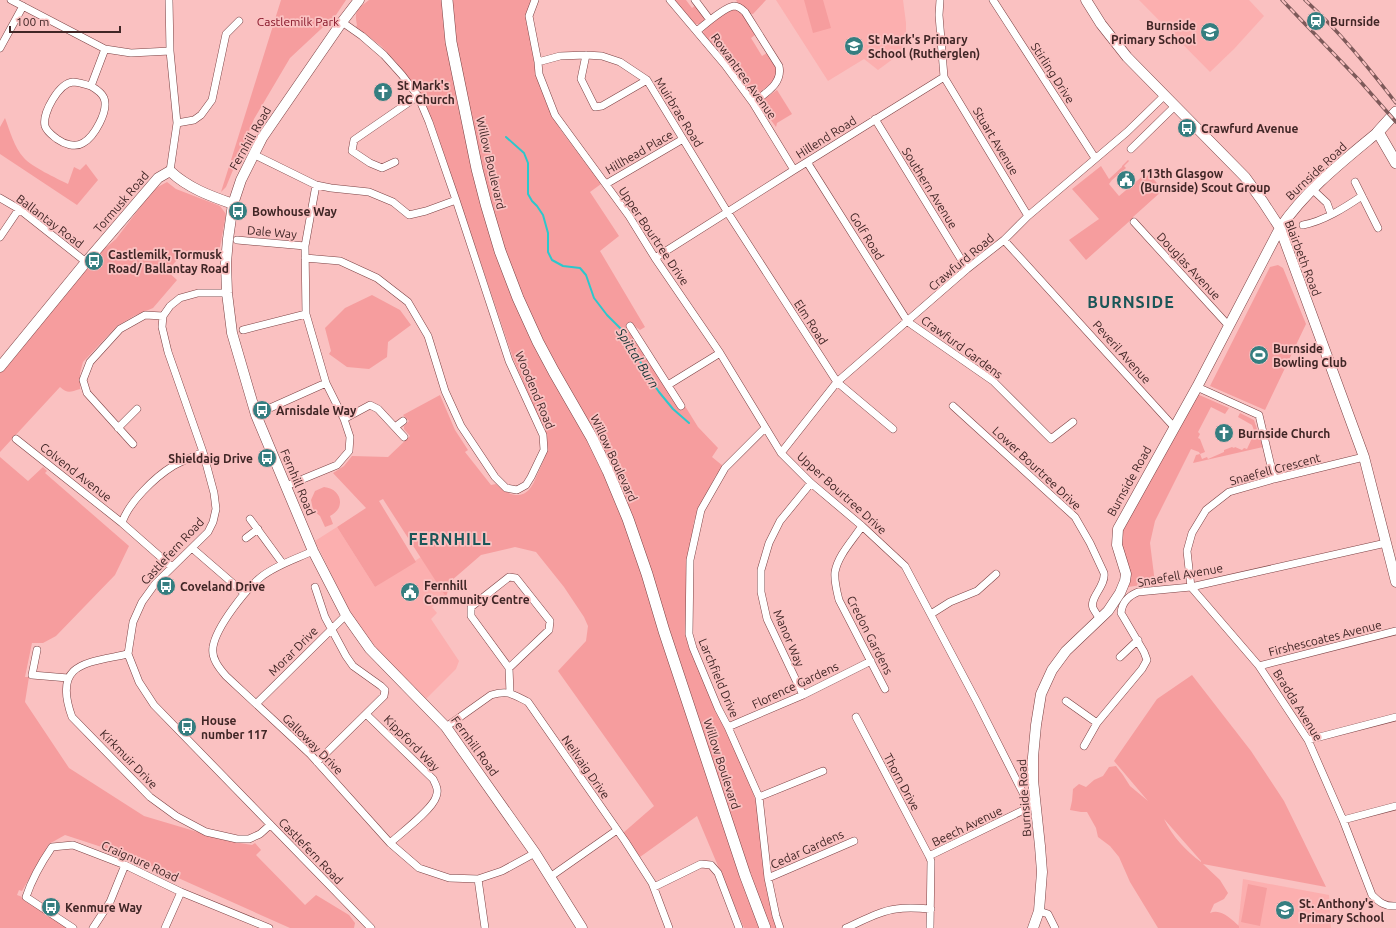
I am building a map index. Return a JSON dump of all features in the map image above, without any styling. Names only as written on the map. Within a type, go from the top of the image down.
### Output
[{"type":"main road","name":"Willow Boulevard","points":[[447,0],[451,42],[486,204],[500,251],[518,298],[538,342],[592,438],[608,471],[628,519],[745,875],[765,928]]},
{"type":"main road","points":[[1395,113],[1378,132],[1396,163]]},
{"type":"street","points":[[11,0],[105,49],[130,53],[170,51]]},
{"type":"street","points":[[169,0],[170,51],[177,123],[170,171],[180,180],[203,193],[233,204]]},
{"type":"street","name":"Fernhill Road","points":[[359,0],[342,22],[267,132],[253,154],[241,180],[233,204],[226,263],[227,293],[232,333],[256,415],[313,551],[346,615],[370,649],[446,727],[535,853],[582,928]]},
{"type":"street","name":"Upper Bourtree Drive","points":[[535,0],[529,16],[539,74],[555,115],[629,216],[655,258],[720,354],[781,453],[811,483],[862,526],[905,566],[977,702],[1026,799],[1036,804]]},
{"type":"street","name":"Rowantree Avenue","points":[[670,0],[725,66],[752,103],[794,170]]},
{"type":"street","points":[[695,0],[710,20]]},
{"type":"street","points":[[940,0],[939,15],[944,77]]},
{"type":"street","name":"Stirling Drive","points":[[993,0],[1095,158]]},
{"type":"street","name":"Blairbeth Road","points":[[1089,1],[1101,24],[1127,57],[1174,107],[1245,177],[1280,228],[1364,457],[1396,582]]},
{"type":"street","points":[[0,48],[23,6]]},
{"type":"street","points":[[697,31],[729,7],[740,7],[745,12],[779,66],[779,76],[776,83],[752,103]]},
{"type":"street","points":[[177,123],[194,120],[201,116],[212,100],[226,34],[240,21]]},
{"type":"street","name":"Woodend Road","points":[[304,258],[340,261],[377,278],[408,302],[428,336],[445,392],[461,426],[495,477],[506,488],[517,490],[526,485],[544,450],[543,435],[509,361],[429,122],[418,96],[402,75],[384,55],[362,36],[342,22]]},
{"type":"street","points":[[91,86],[105,49]]},
{"type":"street","points":[[586,55],[581,79],[596,107],[602,106],[647,80]]},
{"type":"street","name":"Muirbrae Road","points":[[538,62],[560,56],[602,56],[620,62],[647,80],[728,213]]},
{"type":"street","name":"Hillend Road","points":[[655,258],[944,77]]},
{"type":"street","name":"Stuart Avenue","points":[[944,77],[1028,216]]},
{"type":"street","points":[[73,82],[91,86],[100,92],[105,99],[104,110],[96,130],[83,144],[75,146],[62,143],[48,132],[45,124],[48,110],[56,94],[66,85],[73,82]]},
{"type":"street","points":[[395,162],[382,168],[370,163],[352,151],[354,140],[418,96]]},
{"type":"street","name":"Crawfurd Road","points":[[781,453],[837,382],[908,322],[967,269],[1004,240],[1028,216],[1127,132],[1164,96]]},
{"type":"street","points":[[1131,149],[1174,107]]},
{"type":"street","name":"Southern Avenue","points":[[875,119],[967,269]]},
{"type":"street","name":"Burnside Road","points":[[1033,928],[1039,911],[1042,872],[1033,780],[1033,757],[1041,694],[1052,670],[1066,651],[1100,619],[1113,605],[1120,593],[1126,574],[1117,545],[1118,529],[1197,386],[1280,228],[1293,209],[1323,178],[1378,132]]},
{"type":"street","name":"Hillhead Place","points":[[606,184],[683,139]]},
{"type":"street","points":[[253,154],[316,185],[369,192],[393,202],[409,215],[426,211],[456,200]]},
{"type":"street","name":"Golf Road","points":[[807,162],[908,322]]},
{"type":"street","name":"Tormusk Road","points":[[0,367],[86,262],[158,178],[170,171]]},
{"type":"street","points":[[1355,182],[1378,228]]},
{"type":"street","points":[[286,486],[337,465],[349,451],[350,437],[344,419],[326,383],[306,314],[304,258],[316,185]]},
{"type":"street","points":[[1312,189],[1327,203],[1331,214]]},
{"type":"street","points":[[1303,225],[1311,224],[1340,211],[1362,196]]},
{"type":"street","name":"Ballantay Road","points":[[0,198],[19,209],[86,262]]},
{"type":"street","points":[[0,237],[19,209]]},
{"type":"street","name":"Elm Road","points":[[728,213],[837,382],[893,429]]},
{"type":"street","name":"Douglas Avenue","points":[[1134,222],[1228,325]]},
{"type":"street","name":"Dale Way","points":[[237,240],[305,246]]},
{"type":"street","name":"Peveril Avenue","points":[[1004,240],[1174,427]]},
{"type":"street","points":[[133,444],[87,393],[83,380],[90,362],[120,329],[145,315],[163,316],[170,306],[180,298],[198,294],[227,293]]},
{"type":"street","points":[[243,330],[306,314]]},
{"type":"street","name":"Castlefern Road","points":[[163,316],[162,327],[168,352],[203,452],[214,493],[216,509],[214,522],[208,532],[155,584],[142,602],[133,622],[128,654],[139,682],[154,704],[367,927]]},
{"type":"street","name":"Crawfurd Gardens","points":[[908,322],[993,381],[1052,439],[1072,422]]},
{"type":"street","points":[[630,326],[681,406]]},
{"type":"street","points":[[668,385],[720,354]]},
{"type":"street","points":[[270,408],[326,383]]},
{"type":"street","points":[[1197,386],[1259,415],[1274,479]]},
{"type":"street","points":[[344,419],[370,405],[378,409],[404,437]]},
{"type":"street","name":"Lower Bourtree Drive","points":[[953,406],[1075,517],[1090,543],[1104,573],[1103,583],[1093,601],[1093,609],[1100,619]]},
{"type":"street","points":[[118,428],[137,409]]},
{"type":"street","points":[[395,427],[403,421]]},
{"type":"street","name":"Larchfield Drive","points":[[765,428],[725,468],[701,510],[690,560],[689,634],[693,648],[718,708],[759,797],[768,878],[780,928]]},
{"type":"street","name":"Colvend Avenue","points":[[16,439],[122,523],[172,567]]},
{"type":"street","points":[[122,523],[124,516],[153,481],[172,467],[203,452]]},
{"type":"street","name":"Snaefell Crescent","points":[[1191,587],[1187,551],[1192,533],[1206,510],[1229,492],[1274,479],[1364,457]]},
{"type":"street","name":"Manor Way","points":[[803,695],[767,619],[762,592],[761,570],[769,543],[780,521],[811,483]]},
{"type":"street","points":[[250,519],[283,564]]},
{"type":"street","name":"Credon Gardens","points":[[862,526],[841,558],[835,572],[836,584],[839,600],[885,689]]},
{"type":"street","points":[[246,538],[258,530]]},
{"type":"street","name":"Snaefell Avenue","points":[[1084,746],[1097,723],[1142,669],[1147,660],[1138,640],[1121,613],[1122,606],[1128,598],[1138,592],[1191,587],[1386,543]]},
{"type":"street","points":[[192,548],[244,593]]},
{"type":"street","name":"Galloway Drive","points":[[313,551],[283,564],[262,576],[244,593],[220,628],[213,647],[216,664],[226,676],[317,762],[390,843],[420,868],[449,878],[478,879],[502,871],[535,853]]},
{"type":"street","points":[[931,614],[950,602],[977,591],[996,574]]},
{"type":"street","points":[[446,727],[491,695],[510,693],[509,668],[471,616],[471,607],[509,577],[516,578],[550,620],[549,630],[509,668]]},
{"type":"street","points":[[315,587],[325,618],[346,656],[353,666],[382,686],[385,690],[384,696],[317,762]]},
{"type":"street","name":"Bradda Avenue","points":[[1191,587],[1259,666],[1308,740],[1343,820],[1372,895],[1378,902],[1385,906],[1396,906]]},
{"type":"street","name":"Morar Drive","points":[[256,704],[346,615]]},
{"type":"street","name":"Firshescoates Avenue","points":[[1259,666],[1396,631]]},
{"type":"street","points":[[1120,657],[1138,640]]},
{"type":"street","points":[[37,650],[32,675],[68,678],[74,670],[86,663],[128,654]]},
{"type":"street","name":"Florence Gardens","points":[[728,727],[803,695],[871,661]]},
{"type":"street","name":"Kirkmuir Drive","points":[[68,678],[68,700],[72,717],[150,797],[176,816],[206,832],[237,839],[249,839],[260,834],[270,825]]},
{"type":"street","name":"Neilvaig Drive","points":[[510,693],[528,702],[625,841],[654,888],[669,928]]},
{"type":"street","points":[[1066,701],[1097,723]]},
{"type":"street","name":"Kippford Way","points":[[366,714],[433,779],[437,787],[437,796],[432,806],[390,843]]},
{"type":"street","points":[[1308,740],[1396,716]]},
{"type":"street","name":"Thorn Drive","points":[[856,717],[929,856]]},
{"type":"street","points":[[759,797],[823,771]]},
{"type":"street","name":"Beech Avenue","points":[[930,928],[931,861],[929,856],[1036,804]]},
{"type":"street","points":[[1343,820],[1396,806]]},
{"type":"street","points":[[550,877],[617,830]]},
{"type":"street","name":"Cedar Gardens","points":[[768,878],[854,841]]},
{"type":"street","name":"Craignure Road","points":[[73,928],[26,897],[41,863],[52,847],[73,845],[125,865],[181,892],[268,928]]},
{"type":"street","points":[[654,888],[701,864],[711,865],[718,873],[739,928]]},
{"type":"street","points":[[93,928],[110,902],[125,865]]},
{"type":"street","points":[[478,879],[485,928]]},
{"type":"street","points":[[167,927],[181,892]]},
{"type":"street","points":[[846,928],[896,908],[931,909]]},
{"type":"street","points":[[1039,911],[1048,914],[1055,928]]},
{"type":"shaded area","name":"St Mark's Primary School (Rutherglen)","points":[[776,0],[903,0],[906,23],[906,39],[901,53],[878,70],[864,59],[828,81]]},
{"type":"shaded area","name":"Burnside Primary School","points":[[1139,0],[1249,0],[1264,16],[1234,49],[1210,72]]},
{"type":"shaded area","points":[[337,527],[375,587],[421,557],[446,597],[432,607],[437,613],[431,619],[459,661],[456,669],[426,699],[379,652],[351,614],[315,541]]},
{"type":"shaded area","name":"St. Anthony's Primary School","points":[[1243,879],[1329,895],[1331,928],[1238,928]]},
{"type":"green space","name":"Castlemilk Park","points":[[281,0],[346,0],[336,15],[290,58],[254,119],[226,187],[221,192]]},
{"type":"green space","points":[[369,0],[532,0],[530,35],[536,73],[547,105],[560,129],[601,184],[590,192],[619,236],[600,251],[645,327],[640,330],[633,325],[628,327],[679,410],[685,406],[698,427],[718,448],[712,457],[723,466],[715,477],[694,521],[688,563],[686,636],[693,657],[752,789],[760,816],[770,906],[777,928],[744,928],[697,816],[640,857],[623,833],[654,806],[558,671],[586,641],[588,626],[584,617],[564,587],[536,552],[515,547],[481,555],[451,581],[446,597],[383,499],[379,501],[416,562],[375,587],[337,527],[366,508],[333,473],[344,466],[352,456],[388,457],[410,436],[404,429],[404,426],[409,421],[403,415],[440,395],[455,430],[468,450],[465,452],[491,485],[496,484],[508,493],[518,495],[527,492],[533,484],[546,455],[547,446],[547,437],[513,358],[432,119],[410,81],[396,62],[381,46],[356,27],[357,10]]},
{"type":"green space","points":[[674,0],[686,0],[692,8],[696,5],[704,16],[704,22],[701,24],[694,24]]},
{"type":"green space","points":[[736,0],[766,0],[753,14],[745,11]]},
{"type":"green space","points":[[804,0],[823,0],[831,28],[813,33]]},
{"type":"green space","points":[[735,9],[742,12],[755,35],[751,38],[762,56],[767,53],[777,69],[774,81],[755,96],[751,96],[734,72],[737,68],[720,46],[716,49],[703,34],[704,28],[729,10]]},
{"type":"green space","points":[[777,90],[792,114],[777,123],[776,127],[761,107],[760,102]]},
{"type":"green space","points":[[5,118],[13,139],[21,154],[38,169],[68,184],[74,167],[80,170],[86,164],[98,180],[77,205],[0,154],[0,127]]},
{"type":"green space","points":[[1128,160],[1129,161],[1124,166],[1126,168],[1109,184],[1119,196],[1144,175],[1146,177],[1149,174],[1163,190],[1086,260],[1069,240],[1099,219],[1072,189],[1101,166],[1109,179]]},
{"type":"green space","points":[[167,182],[176,189],[220,206],[226,214],[220,247],[213,251],[211,259],[177,260],[167,271],[177,280],[153,308],[134,316],[117,326],[83,362],[80,373],[80,389],[69,392],[60,387],[0,452],[0,373],[6,368],[95,257],[116,239],[154,189]]},
{"type":"green space","name":"Burnside Bowling Club","points":[[1278,265],[1283,268],[1306,324],[1265,410],[1210,386],[1270,267]]},
{"type":"green space","points":[[372,295],[400,310],[411,325],[388,342],[387,357],[369,369],[347,367],[329,354],[331,351],[325,328],[345,308]]},
{"type":"green space","points":[[1197,394],[1229,408],[1225,414],[1211,407],[1198,432],[1200,434],[1198,438],[1200,439],[1205,452],[1200,454],[1199,452],[1191,449],[1155,521],[1150,543],[1155,583],[1128,587],[1128,562],[1122,549],[1124,526]]},
{"type":"green space","points":[[1240,413],[1254,420],[1263,447],[1193,463],[1196,455],[1200,454],[1202,459],[1207,457],[1208,459],[1232,447],[1242,450],[1244,448],[1247,449],[1252,438],[1256,436],[1252,425],[1238,417]]},
{"type":"green space","points":[[0,457],[28,481],[43,467],[47,471],[45,473],[129,546],[115,575],[56,636],[43,643],[32,643],[25,677],[29,677],[25,702],[69,768],[144,816],[228,841],[252,845],[255,843],[261,850],[256,855],[305,905],[316,895],[349,915],[355,923],[354,928],[290,928],[129,856],[65,835],[49,844],[22,891],[19,890],[17,895],[25,898],[69,928],[0,928]]},
{"type":"green space","points":[[324,487],[335,491],[340,499],[338,508],[335,513],[330,516],[333,524],[325,527],[320,516],[313,510],[311,500],[315,491]]},
{"type":"green space","points":[[1192,675],[1251,751],[1284,801],[1326,887],[1203,864],[1220,880],[1228,893],[1224,899],[1214,904],[1210,913],[1218,912],[1226,915],[1239,926],[1239,928],[1158,928],[1130,882],[1119,857],[1110,846],[1098,837],[1096,828],[1087,812],[1070,810],[1073,789],[1079,784],[1086,787],[1094,780],[1103,776],[1109,767],[1116,766],[1130,786],[1148,801],[1114,761],[1157,699]],"holes":[[[1164,819],[1201,861],[1180,843]]]},
{"type":"green space","points":[[1248,884],[1267,888],[1260,926],[1241,922]]},
{"type":"waterway","name":"Spittal Burn","points":[[506,137],[524,153],[528,163],[528,194],[543,215],[548,233],[548,252],[552,260],[563,266],[580,268],[586,275],[594,298],[607,315],[624,332],[648,376],[659,392],[673,409],[689,423]]},
{"type":"railway","points":[[1282,0],[1359,80],[1396,122]]},
{"type":"railway","points":[[1305,0],[1318,12],[1364,63],[1396,103]]},
{"type":"place","name":"Burnside","points":[[1316,21]]},
{"type":"place","name":"Burnside Primary School","points":[[1210,32]]},
{"type":"place","name":"St Mark's Primary School (Rutherglen)","points":[[854,46]]},
{"type":"place","name":"St Mark's RC Church","points":[[383,92]]},
{"type":"place","name":"Crawfurd Avenue","points":[[1187,128]]},
{"type":"place","name":"113th Glasgow (Burnside) Scout Group","points":[[1126,180]]},
{"type":"place","name":"Bowhouse Way","points":[[238,211]]},
{"type":"place","name":"Castlemilk, Tormusk Road/ Ballantay Road","points":[[94,261]]},
{"type":"place","name":"Burnside Bowling Club","points":[[1259,355]]},
{"type":"place","name":"Arnisdale Way","points":[[262,410]]},
{"type":"place","name":"Burnside Church","points":[[1224,433]]},
{"type":"place","name":"Shieldaig Drive","points":[[267,458]]},
{"type":"place","name":"Coveland Drive","points":[[166,586]]},
{"type":"place","name":"Fernhill Community Centre","points":[[410,592]]},
{"type":"place","name":"House number 117","points":[[187,727]]},
{"type":"place","name":"Kenmure Way","points":[[51,907]]},
{"type":"place","name":"St. Anthony's Primary School","points":[[1285,910]]},
{"type":"district","name":"BURNSIDE","points":[[1131,302]]},
{"type":"district","name":"FERNHILL","points":[[450,539]]}]
